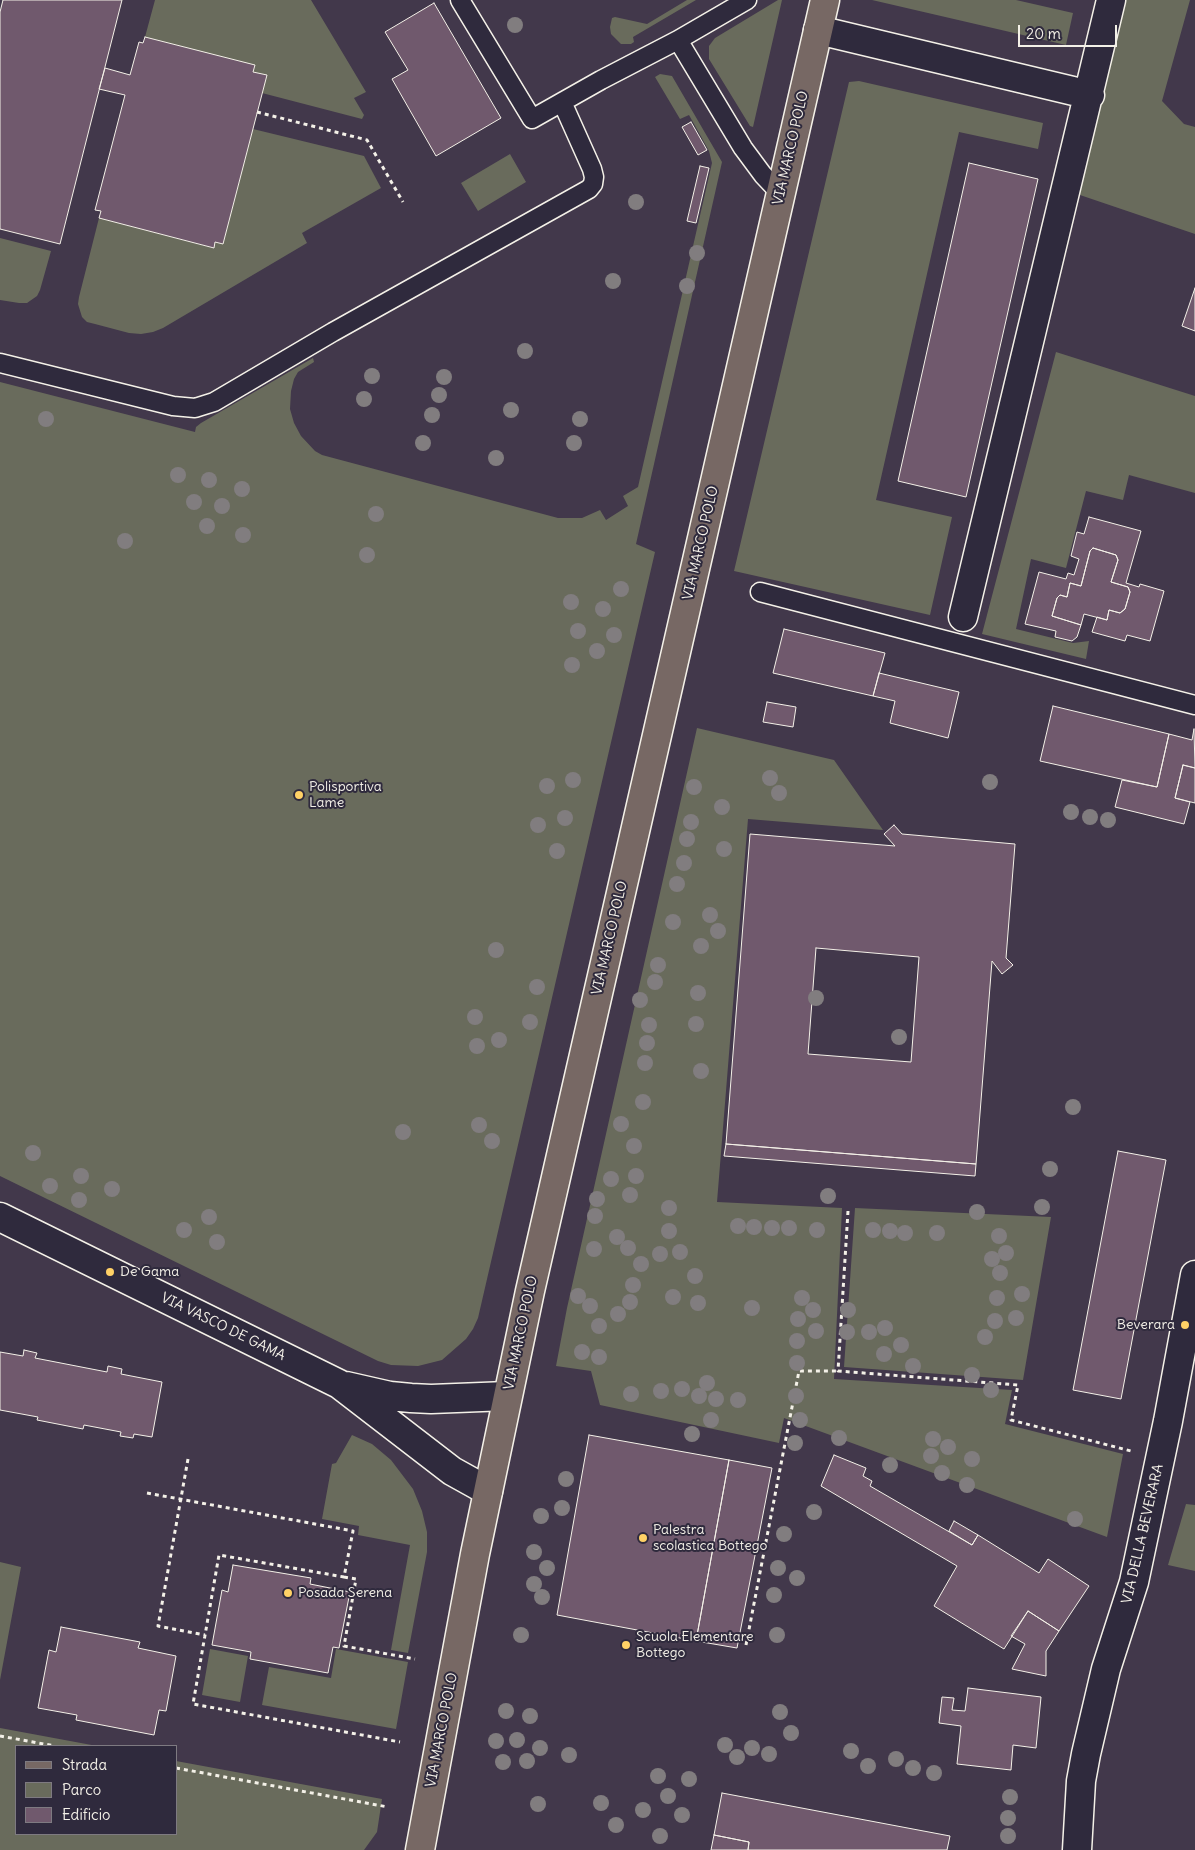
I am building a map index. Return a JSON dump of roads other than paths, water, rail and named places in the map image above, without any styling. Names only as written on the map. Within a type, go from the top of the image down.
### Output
[{"type":"main road","name":"VIA MARCO POLO","points":[[420,1850],[488,1491],[532,1281],[825,0]]},
{"type":"street","points":[[963,617],[1090,95],[1111,0]]},
{"type":"street","points":[[818,30],[1090,95]]},
{"type":"street","name":"VIA VASCO DE GAMA","points":[[0,1217],[340,1384],[452,1471],[488,1491]]},
{"type":"street","name":"VIA DELLA BEVERARA","points":[[1077,1850],[1080,1781],[1106,1669],[1134,1582],[1160,1459],[1195,1275]]},
{"type":"street","name":"VIA VASCO DE GAMA","points":[[340,1384],[390,1396],[411,1398],[508,1396]]},
{"type":"lane","points":[[460,0],[532,119],[613,73],[678,40],[747,0]]},
{"type":"lane","points":[[678,40],[743,148],[763,175],[780,193]]},
{"type":"lane","points":[[0,363],[173,406],[195,408],[214,402],[333,332],[589,189],[593,184],[594,176],[592,169],[562,102]]},
{"type":"lane","points":[[760,592],[1195,705]]},
{"type":"place","name":"Polisportiva Lame","points":[[299,795]]},
{"type":"place","name":"De Gama","points":[[110,1272]]},
{"type":"place","name":"Beverara","points":[[1185,1325]]},
{"type":"place","name":"Palestra scolastica Bottego","points":[[643,1538]]},
{"type":"place","name":"Posada Serena","points":[[288,1593]]},
{"type":"place","name":"Scuola Elementare Bottego","points":[[626,1645]]}]
